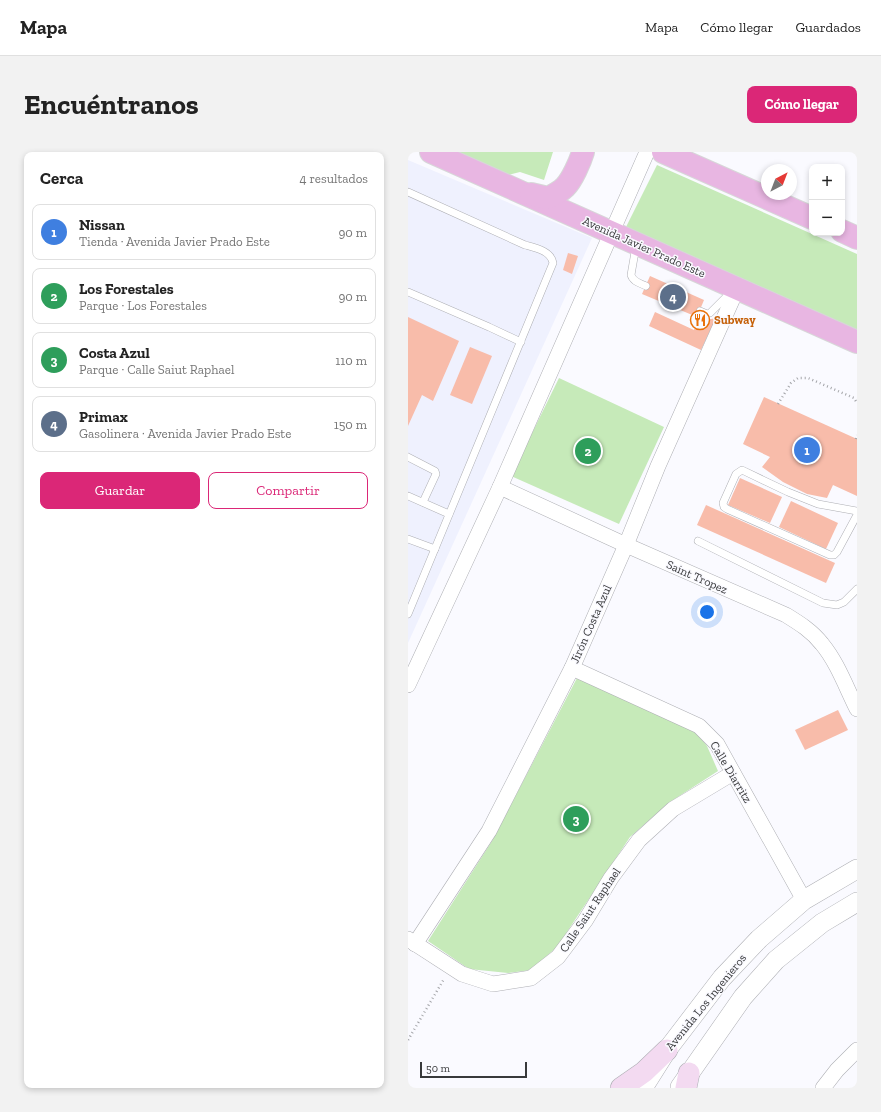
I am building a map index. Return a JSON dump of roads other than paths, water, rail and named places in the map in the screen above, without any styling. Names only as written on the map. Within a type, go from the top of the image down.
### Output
[{"type":"main road","name":"Avenida Javier Prado Este","points":[[431,152],[857,342]]},
{"type":"main road","points":[[518,191],[548,198],[566,186],[580,163],[583,152]]},
{"type":"main road","points":[[663,152],[809,217]]},
{"type":"main road","points":[[845,232],[857,238]]},
{"type":"main road","points":[[621,1088],[644,1072],[667,1050]]},
{"type":"street","points":[[408,685],[500,487],[647,152]]},
{"type":"street","name":"Jirón Costa Azul","points":[[412,942],[489,831],[572,668],[736,288]]},
{"type":"street","name":"Saint Tropez","points":[[500,487],[626,545],[786,615],[805,627],[822,643],[834,661],[857,709]]},
{"type":"street","name":"Calle Diarritz","points":[[572,668],[699,726],[717,744],[804,900]]},
{"type":"street","name":"Calle Saiut Raphael","points":[[412,942],[462,974],[493,984],[531,978],[558,957],[585,921],[611,878],[639,840],[673,809],[733,773]]},
{"type":"street","name":"Avenida Los Ingenieros","points":[[643,1088],[667,1050],[722,978],[759,939],[804,900],[857,869]]},
{"type":"street","name":"Avenida Los Ingenieros","points":[[685,1083],[743,997],[776,960],[822,923],[857,902]]},
{"type":"street","points":[[823,1088],[837,1070],[857,1050]]},
{"type":"lane","points":[[408,192],[525,244],[542,250],[552,258],[553,264],[408,614]]},
{"type":"lane","points":[[636,244],[631,275],[635,281],[646,286]]},
{"type":"lane","points":[[700,311],[707,314],[710,313],[736,288]]},
{"type":"lane","points":[[408,292],[520,342]]},
{"type":"lane","points":[[408,457],[435,471],[436,474],[423,502]]},
{"type":"lane","points":[[857,511],[818,504],[788,492],[742,470],[736,474],[723,503],[727,509],[830,555],[834,555],[837,552],[857,515]]},
{"type":"lane","points":[[408,496],[449,514]]},
{"type":"lane","points":[[408,538],[435,549]]},
{"type":"lane","points":[[698,541],[823,603],[837,605],[844,602],[857,590]]},
{"type":"place","name":"Primax","points":[[673,297]]},
{"type":"place","name":"Subway","points":[[700,320]]},
{"type":"place","name":"Nissan","points":[[807,450]]},
{"type":"place","name":"Los Forestales","points":[[588,451]]},
{"type":"place","name":"Costa Azul","points":[[576,819]]}]
